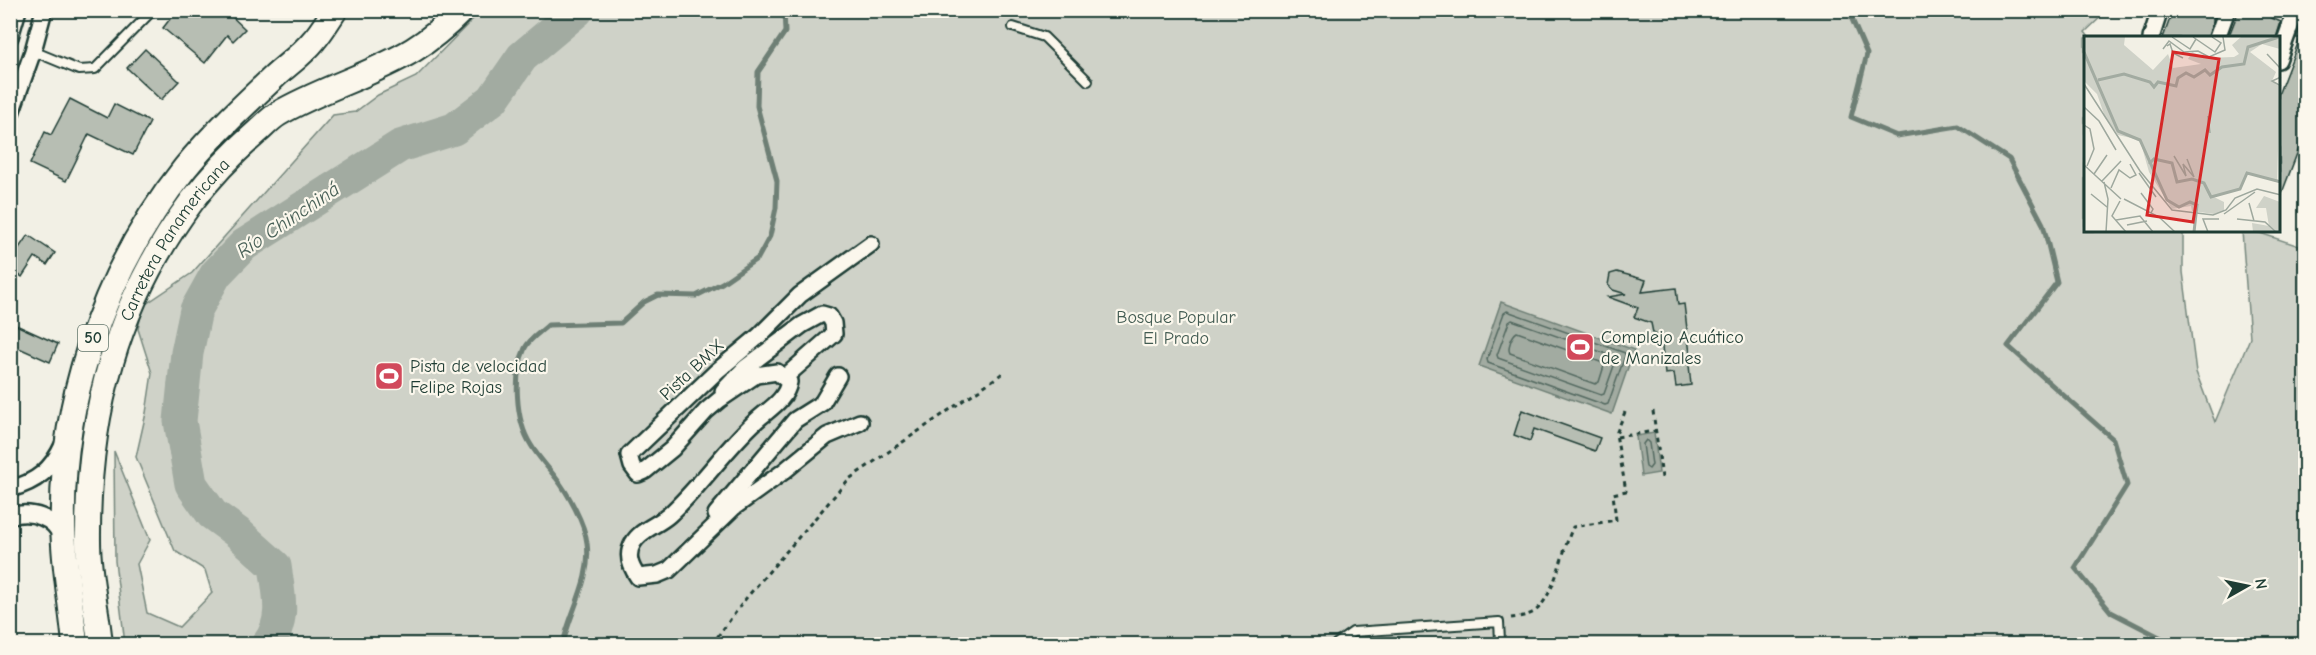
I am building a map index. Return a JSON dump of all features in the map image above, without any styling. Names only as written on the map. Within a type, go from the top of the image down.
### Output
[{"type":"highway","name":"Carretera Panamericana","points":[[75,640],[64,544],[64,488],[70,432],[82,372],[101,314],[126,258],[154,212],[185,168],[220,128],[314,41],[335,10]]},
{"type":"highway","points":[[412,51],[429,35],[436,10]]},
{"type":"highway","name":"Carretera Panamericana","points":[[100,639],[87,543],[98,412],[117,339],[147,270],[173,226],[203,186],[238,148],[276,115],[412,51],[440,31],[462,10]]},
{"type":"street","points":[[10,37],[18,10]]},
{"type":"street","points":[[10,116],[33,51],[44,10]]},
{"type":"street","points":[[2152,36],[2160,10]]},
{"type":"street","points":[[2218,36],[2227,10]]},
{"type":"street","points":[[2280,54],[2296,10]]},
{"type":"street","name":"Pista BMX","points":[[706,411],[756,375],[777,372],[784,377],[834,334],[833,323],[829,316],[822,314],[802,325],[745,368],[706,411],[672,449],[638,474],[632,466],[629,455],[637,445],[683,405],[717,371],[759,336],[800,295],[872,244]]},
{"type":"street","points":[[708,531],[719,508],[795,420],[822,403],[838,376]]},
{"type":"street","points":[[784,377],[789,382],[788,391],[781,399],[743,433],[691,494],[668,516],[637,537],[628,557],[638,577],[647,578],[669,570],[733,508],[783,472],[827,436],[860,423]]},
{"type":"street","points":[[64,544],[58,527],[48,519],[16,515],[15,488],[40,476],[54,463],[70,432]]},
{"type":"lane","points":[[33,51],[79,70],[95,69],[153,10]]},
{"type":"lane","points":[[1013,27],[1044,37],[1088,81]]},
{"type":"lane","points":[[1336,645],[1353,632],[1499,621],[1500,640],[1497,645]]},
{"type":"path","points":[[711,645],[747,597],[849,479],[1003,373]]},
{"type":"path","points":[[1653,411],[1662,478]]},
{"type":"path","points":[[1499,621],[1530,614],[1537,609],[1552,586],[1573,528],[1616,520],[1613,494],[1626,491],[1617,437],[1625,412]]},
{"type":"path","points":[[1617,437],[1655,431]]},
{"type":"green space","name":"Bosque Popular El Prado","points":[[486,11],[2107,11],[2085,32],[2088,36],[2084,36],[2084,232],[2183,232],[2183,272],[2196,372],[2215,422],[2250,338],[2242,232],[2257,232],[2305,248],[2306,442],[2298,466],[2306,501],[2305,644],[125,644],[115,561],[114,451],[150,540],[137,564],[147,613],[179,627],[212,593],[205,570],[175,551],[136,457],[152,373],[138,329],[143,306],[192,273],[333,115],[355,112],[378,95],[416,77],[473,19]]},
{"type":"water","points":[[1501,302],[1634,350],[1612,414],[1479,366]]},
{"type":"water","points":[[1654,433],[1659,473],[1641,476],[1636,436]]},
{"type":"building","points":[[177,10],[225,10],[245,29],[233,41],[227,35],[205,63],[163,28]]},
{"type":"building","points":[[2173,10],[2205,10],[2215,14],[2209,36],[2164,36]]},
{"type":"building","points":[[2239,10],[2253,10],[2281,22],[2277,36],[2229,36]]},
{"type":"building","points":[[2304,26],[2306,130],[2280,198],[2280,90],[2300,38],[2296,38],[2300,29],[2302,30]]},
{"type":"building","points":[[145,49],[179,81],[161,100],[127,68]]},
{"type":"building","points":[[70,99],[107,118],[114,104],[150,122],[133,155],[89,134],[66,181],[30,164],[45,132],[51,135]]},
{"type":"building","points":[[28,235],[55,253],[47,265],[35,257],[22,277],[10,268],[10,241],[19,248]]},
{"type":"building","points":[[1617,272],[1646,280],[1642,292],[1676,288],[1678,305],[1684,304],[1691,385],[1676,387],[1674,373],[1665,374],[1661,338],[1653,333],[1651,323],[1634,317],[1638,308],[1608,297],[1626,294],[1613,290],[1608,285],[1610,274]]},
{"type":"building","points":[[16,325],[58,344],[50,362],[10,344],[10,337]]},
{"type":"building","points":[[1522,410],[1600,438],[1595,451],[1534,429],[1530,441],[1514,435]]},
{"type":"waterway","name":"Río Chinchiná","points":[[268,644],[277,626],[280,607],[275,566],[238,533],[212,514],[191,484],[180,421],[187,353],[196,310],[216,274],[244,245],[400,146],[454,129],[493,99],[522,57],[578,10]]},
{"type":"waterway","points":[[563,644],[586,569],[588,556],[586,535],[571,500],[526,435],[519,410],[517,384],[521,359],[529,342],[548,325],[621,323],[644,302],[658,295],[696,296],[722,283],[758,258],[770,236],[776,208],[777,181],[757,106],[758,72],[785,32],[784,10]]},
{"type":"waterway","points":[[1848,10],[1867,54],[1851,117],[1897,136],[1958,126],[2009,159],[2043,224],[2057,282],[2008,346],[2113,439],[2127,485],[2075,568],[2111,612],[2173,644]]},
{"type":"place","name":"Complejo Acuático de Manizales","points":[[1580,347]]},
{"type":"place","name":"Pista de velocidad Felipe Rojas","points":[[389,376]]}]
